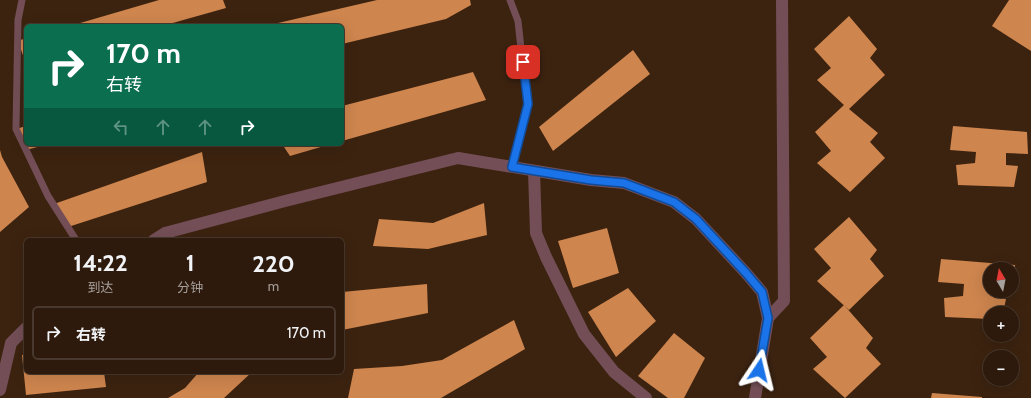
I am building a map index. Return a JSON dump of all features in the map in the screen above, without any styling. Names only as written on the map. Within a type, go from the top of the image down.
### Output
[{"type":"street","points":[[768,318],[784,301],[782,0]]},
{"type":"street","points":[[157,238],[165,233],[285,201],[458,158],[591,180],[624,183],[674,202],[696,219],[762,292],[768,318],[755,398]]},
{"type":"street","points":[[534,171],[536,233],[549,264],[584,334],[614,372],[646,398]]},
{"type":"street","points":[[2,398],[0,390],[4,351],[24,330]]},
{"type":"lane","points":[[22,0],[18,20],[16,129],[24,146]]},
{"type":"lane","points":[[510,0],[518,21],[528,104],[512,167]]},
{"type":"lane","points":[[24,146],[48,196],[75,238]]},
{"type":"building","points":[[159,0],[223,0],[226,8],[169,24],[77,24]]},
{"type":"building","points":[[377,0],[470,0],[471,5],[446,19],[344,44],[344,24],[278,23]]},
{"type":"building","points":[[1009,0],[1031,0],[1031,51],[992,26]]},
{"type":"building","points":[[849,16],[877,49],[870,58],[885,75],[849,109],[878,133],[870,142],[885,158],[850,192],[817,163],[831,151],[815,132],[844,105],[817,80],[831,68],[814,49]]},
{"type":"building","points":[[24,39],[24,58],[18,41]]},
{"type":"building","points":[[633,50],[650,74],[553,151],[539,127]]},
{"type":"building","points":[[473,72],[486,100],[344,140],[344,105]]},
{"type":"building","points":[[953,126],[1027,132],[1028,154],[1006,153],[1006,165],[1018,166],[1014,187],[958,185],[956,165],[975,163],[976,152],[950,150]]},
{"type":"building","points":[[24,127],[24,146],[16,129]]},
{"type":"building","points":[[24,146],[41,146],[26,150]]},
{"type":"building","points":[[283,146],[324,146],[290,156]]},
{"type":"building","points":[[0,150],[2,157],[29,207],[0,232]]},
{"type":"building","points":[[202,152],[207,182],[68,227],[54,204]]},
{"type":"building","points":[[484,203],[487,235],[428,249],[373,246],[379,219],[433,223]]},
{"type":"building","points":[[849,217],[877,250],[870,259],[884,276],[849,310],[817,281],[831,268],[814,249]]},
{"type":"building","points":[[607,228],[619,273],[573,288],[558,241]]},
{"type":"building","points":[[941,259],[983,262],[983,298],[1006,299],[1004,306],[983,306],[983,319],[945,317],[944,298],[963,296],[964,284],[938,282]]},
{"type":"building","points":[[427,284],[428,313],[344,330],[344,292]]},
{"type":"building","points":[[628,288],[656,321],[616,357],[588,312]]},
{"type":"building","points":[[844,305],[873,338],[866,348],[881,364],[845,398],[813,369],[827,357],[810,338]]},
{"type":"building","points":[[514,320],[525,349],[441,398],[348,398],[354,369],[402,366],[442,360]]},
{"type":"building","points":[[674,333],[705,358],[684,398],[668,398],[638,376]]},
{"type":"building","points":[[22,355],[24,355],[24,374],[104,374],[106,387],[26,395]]},
{"type":"building","points":[[197,374],[250,374],[224,398],[168,398],[185,388]]},
{"type":"building","points":[[932,393],[982,397],[982,398],[931,398]]},
{"type":"route","points":[[523,62],[528,104],[512,167],[591,180],[624,183],[674,202],[696,219],[762,292],[768,318],[759,370]]}]
